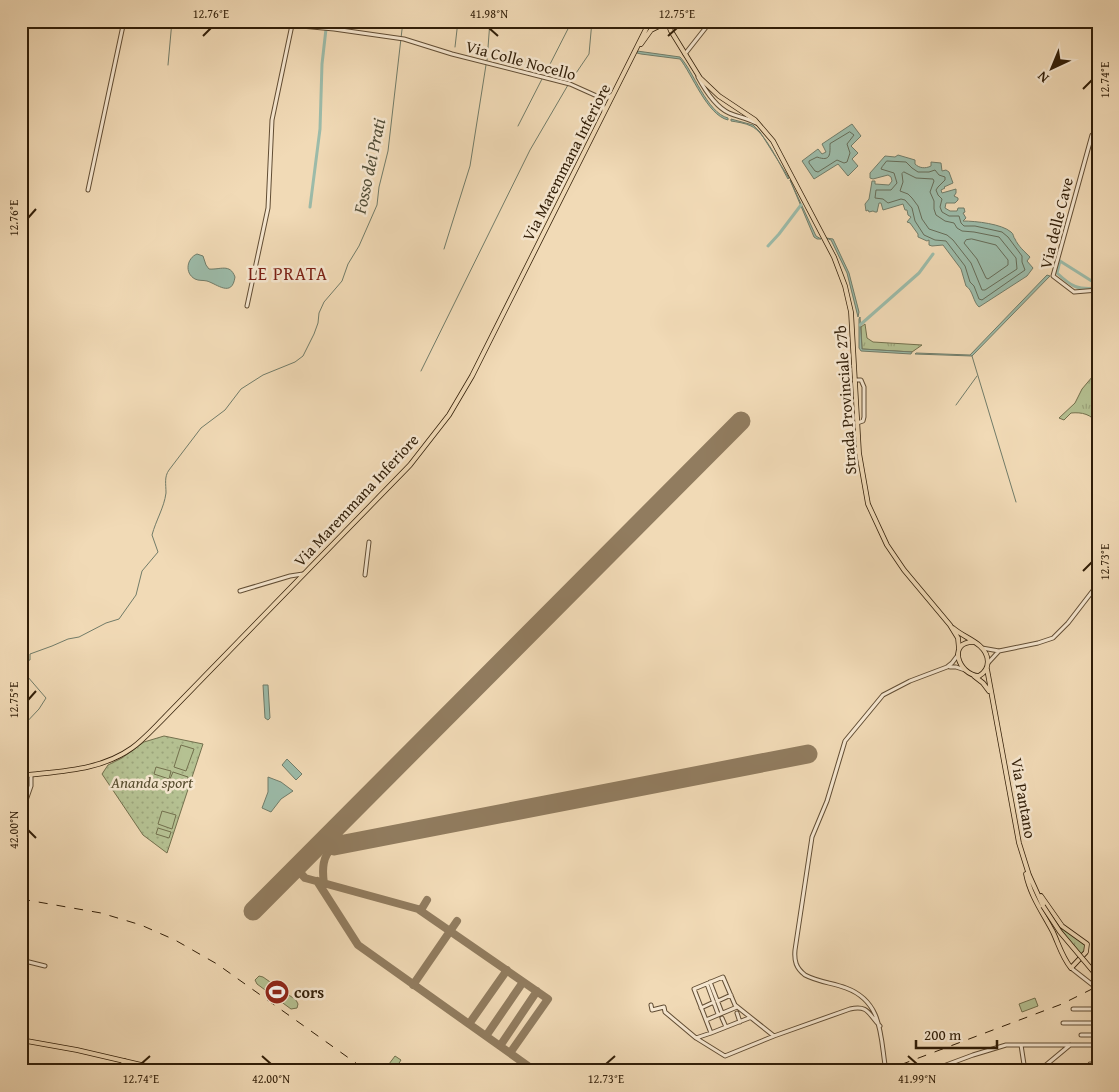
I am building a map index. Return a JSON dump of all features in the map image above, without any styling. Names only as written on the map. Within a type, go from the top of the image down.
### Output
[{"type":"main road","points":[[652,21],[670,32]]},
{"type":"main road","name":"Via Maremmana Inferiore","points":[[21,776],[99,764],[114,758],[134,746],[163,719],[410,465],[449,415],[472,376],[652,21]]},
{"type":"main road","points":[[667,21],[670,32],[694,70],[715,92],[761,125]]},
{"type":"main road","name":"Via Maremmana Inferiore","points":[[638,47],[651,30],[667,21]]},
{"type":"main road","name":"Strada Provinciale 27b","points":[[761,125],[780,150],[840,271],[851,312],[859,453],[865,491],[879,532],[904,570],[950,625]]},
{"type":"main road","points":[[950,625],[961,635],[982,648],[988,663],[987,669],[979,676],[972,675]]},
{"type":"main road","points":[[950,625],[957,636],[960,662],[965,670],[983,683],[990,692]]},
{"type":"main road","points":[[959,649],[965,643],[974,642]]},
{"type":"main road","name":"Via Pantano","points":[[987,669],[1017,834],[1025,864],[1043,906],[1060,932],[1098,977]]},
{"type":"main road","points":[[1025,864],[1033,896],[1062,956],[1071,968],[1086,952],[1087,944],[1061,924],[1033,885]]},
{"type":"main road","points":[[21,1040],[164,1070]]},
{"type":"street","points":[[88,190],[124,21]]},
{"type":"street","name":"Via Colle Nocello","points":[[263,21],[292,26],[326,28],[396,37],[458,56],[568,83],[609,103]]},
{"type":"street","points":[[684,55],[711,21]]},
{"type":"street","points":[[247,306],[268,208],[272,120],[292,26]]},
{"type":"street","points":[[694,70],[701,82],[723,109],[761,125]]},
{"type":"street","points":[[604,114],[604,107],[599,98],[608,97],[614,93]]},
{"type":"street","points":[[732,114],[736,107]]},
{"type":"street","name":"Via delle Cave","points":[[1098,132],[1092,134],[1054,276],[1074,292],[1098,290]]},
{"type":"street","points":[[855,380],[861,380],[864,386],[864,417],[863,420],[857,423]]},
{"type":"street","points":[[365,575],[369,542]]},
{"type":"street","points":[[240,591],[303,574]]},
{"type":"street","points":[[982,648],[998,651],[1038,644],[1053,638],[1072,618],[1098,584]]},
{"type":"street","points":[[988,663],[998,651]]},
{"type":"street","points":[[886,1070],[880,1026],[872,1008],[860,996],[846,988],[808,977],[800,971],[796,964],[795,950],[810,844],[814,829],[827,801],[843,746],[853,730],[885,693],[946,667],[954,662],[958,654]]},
{"type":"street","points":[[946,667],[956,667],[965,670]]},
{"type":"street","points":[[24,806],[31,786],[31,775]]},
{"type":"street","points":[[21,960],[46,966]]},
{"type":"street","points":[[1071,968],[1097,988]]},
{"type":"street","points":[[711,1033],[694,989],[723,977],[737,1007],[750,1018],[777,1035]]},
{"type":"street","points":[[708,983],[720,1014]]},
{"type":"street","points":[[701,1008],[731,995]]},
{"type":"street","points":[[651,1005],[652,1010],[664,1007],[666,1012],[696,1038],[724,1056],[777,1035],[858,1007],[867,1010],[880,1026]]},
{"type":"street","points":[[706,1020],[737,1007]]},
{"type":"street","points":[[1073,1009],[1098,1009]]},
{"type":"street","points":[[737,1013],[740,1022]]},
{"type":"street","points":[[722,1018],[726,1027]]},
{"type":"street","points":[[696,1038],[750,1018]]},
{"type":"street","points":[[1063,1023],[1098,1023]]},
{"type":"street","points":[[1081,1035],[1098,1035]]},
{"type":"street","points":[[1021,1045],[1025,1071]]},
{"type":"street","points":[[1045,1071],[1046,1065],[1070,1045]]},
{"type":"street","points":[[930,1071],[1000,1046],[1098,1045]]},
{"type":"street","points":[[115,1071],[125,1061]]},
{"type":"street","points":[[1088,1071],[1090,1064]]},
{"type":"street","points":[[942,1066],[944,1071]]},
{"type":"green space","points":[[865,324],[867,338],[873,342],[922,345],[912,352],[862,349],[861,327]]},
{"type":"green space","points":[[1098,370],[1098,424],[1083,413],[1071,413],[1064,420],[1059,418],[1075,403],[1082,389]]},
{"type":"green space","name":"Ananda sport","points":[[164,736],[203,744],[167,853],[143,835],[102,774],[108,765],[122,758],[144,742]]},
{"type":"green space","points":[[181,745],[194,749],[186,771],[174,767]]},
{"type":"green space","points":[[156,767],[171,771],[169,779],[154,774]]},
{"type":"green space","points":[[173,772],[188,777],[186,784],[170,779]]},
{"type":"green space","points":[[162,811],[176,815],[172,829],[158,824]]},
{"type":"green space","points":[[158,828],[171,832],[169,838],[156,834]]},
{"type":"green space","points":[[1057,924],[1087,947],[1081,956]]},
{"type":"green space","name":"cors","points":[[259,976],[296,1000],[297,1008],[291,1009],[257,984],[255,980]]},
{"type":"green space","points":[[1035,998],[1038,1006],[1022,1012],[1019,1004]]},
{"type":"green space","points":[[395,1056],[401,1060],[394,1071],[386,1068]]},
{"type":"water","points":[[637,51],[680,57],[713,108],[728,118],[728,120],[720,117],[713,110],[680,59],[641,54],[637,53]]},
{"type":"water","points":[[731,119],[753,125],[763,137],[751,126],[731,121]]},
{"type":"water","points":[[852,124],[861,136],[851,146],[858,153],[852,159],[858,166],[848,176],[838,164],[814,179],[802,161],[818,149],[822,154],[826,152],[822,144]]},
{"type":"water","points":[[898,155],[915,160],[915,164],[922,168],[931,166],[931,162],[941,163],[942,171],[946,170],[949,172],[953,183],[944,187],[941,190],[942,193],[956,189],[954,196],[958,198],[955,203],[946,203],[945,208],[950,211],[957,211],[958,208],[964,208],[965,212],[963,213],[966,218],[963,221],[982,222],[1007,229],[1011,232],[1018,244],[1030,257],[1027,261],[1033,268],[1027,276],[979,307],[966,286],[961,269],[943,245],[932,246],[929,245],[929,240],[918,237],[910,223],[907,222],[911,217],[908,215],[903,204],[883,210],[881,203],[879,203],[877,212],[866,211],[865,204],[869,199],[872,181],[875,181],[875,184],[889,185],[892,181],[888,175],[870,178],[870,173],[885,156],[895,157]]},
{"type":"water","points":[[790,180],[816,236],[821,239],[814,237]]},
{"type":"water","points":[[826,238],[833,239],[849,273],[859,312],[858,317],[847,273],[831,240]]},
{"type":"water","points":[[197,254],[203,256],[209,269],[224,268],[230,270],[235,277],[231,287],[224,288],[207,281],[196,280],[189,273],[188,266],[191,259]]},
{"type":"water","points":[[1047,275],[1050,276],[972,356],[915,354],[970,355]]},
{"type":"water","points":[[860,317],[862,349],[912,352],[911,354],[861,351],[859,348]]},
{"type":"water","points":[[263,685],[268,685],[270,718],[268,720],[265,718]]},
{"type":"water","points":[[287,759],[302,774],[296,780],[282,765]]},
{"type":"water","points":[[268,777],[281,782],[293,791],[281,799],[271,812],[262,808],[268,792]]},
{"type":"waterway","points":[[168,65],[172,21]]},
{"type":"waterway","points":[[339,21],[358,24]]},
{"type":"waterway","name":"Fosso dei Prati","points":[[21,662],[30,660],[30,654],[68,639],[79,637],[106,623],[119,619],[136,595],[142,571],[158,552],[152,535],[165,498],[166,478],[169,470],[201,428],[225,410],[241,389],[263,375],[295,362],[303,356],[314,334],[324,302],[342,281],[348,264],[359,246],[377,205],[379,187],[388,151],[403,21]]},
{"type":"waterway","points":[[455,47],[458,21]]},
{"type":"waterway","points":[[487,61],[490,21]]},
{"type":"waterway","points":[[544,76],[572,21]]},
{"type":"waterway","points":[[570,82],[589,54],[592,21]]},
{"type":"waterway","points":[[310,23],[326,26]]},
{"type":"waterway","points":[[310,207],[320,129],[322,64],[326,29]]},
{"type":"waterway","points":[[444,249],[470,166],[486,65]]},
{"type":"waterway","points":[[518,126],[542,79]]},
{"type":"waterway","points":[[421,371],[530,150],[568,85]]},
{"type":"waterway","points":[[768,246],[801,205]]},
{"type":"waterway","points":[[860,325],[919,273],[933,254]]},
{"type":"waterway","points":[[1057,260],[1060,261],[1057,273],[1067,282],[1080,288],[1098,288]]},
{"type":"waterway","points":[[1060,261],[1098,285]]},
{"type":"waterway","points":[[972,356],[1016,502]]},
{"type":"waterway","points":[[956,405],[977,376]]},
{"type":"waterway","points":[[21,669],[46,698],[39,709],[22,727]]},
{"type":"taxiway","points":[[324,884],[325,858],[334,846]]},
{"type":"taxiway","points":[[296,868],[305,878],[418,909],[548,999],[510,1053]]},
{"type":"taxiway","points":[[317,881],[358,945],[535,1071]]},
{"type":"taxiway","points":[[421,910],[427,900]]},
{"type":"taxiway","points":[[413,985],[457,921]]},
{"type":"taxiway","points":[[469,1024],[507,970]]},
{"type":"taxiway","points":[[486,1036],[523,982]]},
{"type":"taxiway","points":[[500,1046],[537,991]]},
{"type":"runway","points":[[253,911],[741,421]]},
{"type":"runway","points":[[334,846],[808,754]]},
{"type":"railway","points":[[21,899],[101,913],[141,925],[175,940],[217,964],[367,1071]]},
{"type":"railway","points":[[884,1071],[1062,1004],[1098,986]]},
{"type":"place","name":"cors","points":[[277,992]]},
{"type":"district","name":"LE PRATA","points":[[288,273]]}]
